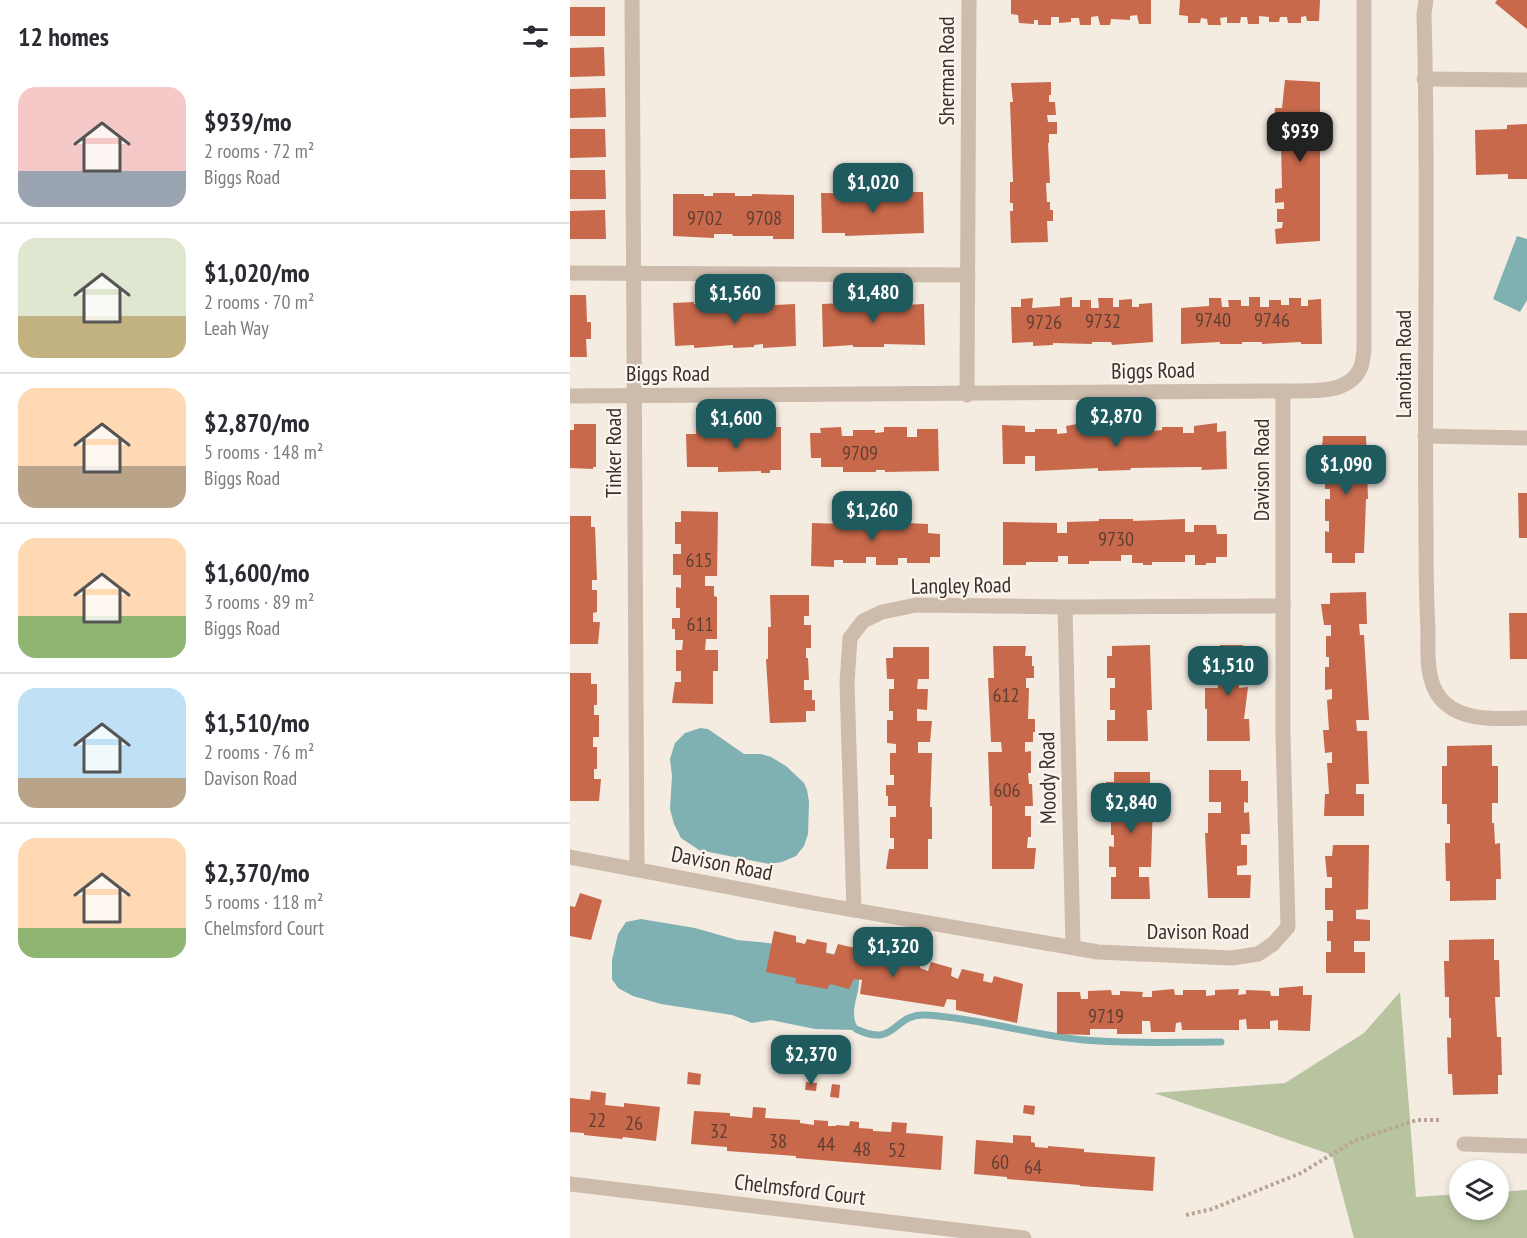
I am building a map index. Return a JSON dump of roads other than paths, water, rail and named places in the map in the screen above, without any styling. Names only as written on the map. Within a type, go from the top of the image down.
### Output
[{"type":"street","name":"Tinker Road","points":[[632,0],[637,869]]},
{"type":"street","name":"Sherman Road","points":[[967,395],[969,0]]},
{"type":"street","name":"Biggs Road","points":[[570,396],[967,395],[1333,390],[1350,381],[1360,368],[1364,350],[1364,0]]},
{"type":"street","name":"Lanoitan Road","points":[[1426,0],[1424,79],[1425,436],[1429,673],[1436,692],[1446,704],[1459,712],[1474,717],[1495,719],[1527,718]]},
{"type":"street","points":[[1424,79],[1527,80]]},
{"type":"street","points":[[570,273],[968,276]]},
{"type":"street","name":"Davison Road","points":[[570,857],[854,910],[1098,952],[1232,958],[1258,954],[1273,944],[1288,927],[1283,735],[1283,391]]},
{"type":"street","points":[[1425,436],[1527,438]]},
{"type":"street","name":"Langley Road","points":[[854,910],[847,683],[850,638],[863,621],[882,612],[916,605],[1284,606]]},
{"type":"street","name":"Moody Road","points":[[1065,607],[1073,948]]},
{"type":"street","points":[[1464,1144],[1527,1146]]},
{"type":"street","name":"Chelmsford Court","points":[[570,1184],[1024,1238]]},
{"type":"water","points":[[1517,236],[1527,239],[1527,300],[1520,312],[1493,299]]},
{"type":"water","points":[[700,728],[708,729],[744,754],[761,754],[771,757],[786,766],[804,783],[809,802],[808,834],[804,846],[796,856],[769,864],[699,850],[681,838],[670,809],[672,776],[670,759],[675,743],[685,733]]},
{"type":"water","points":[[641,919],[695,928],[737,940],[789,945],[848,957],[859,979],[854,1008],[857,1026],[855,1030],[815,1029],[771,1020],[752,1023],[732,1015],[661,1004],[633,996],[618,988],[612,979],[612,960],[618,934],[626,922]]},
{"type":"waterway","points":[[856,1029],[879,1035],[887,1033],[906,1019],[926,1015],[966,1019],[1084,1040],[1221,1042]]}]
